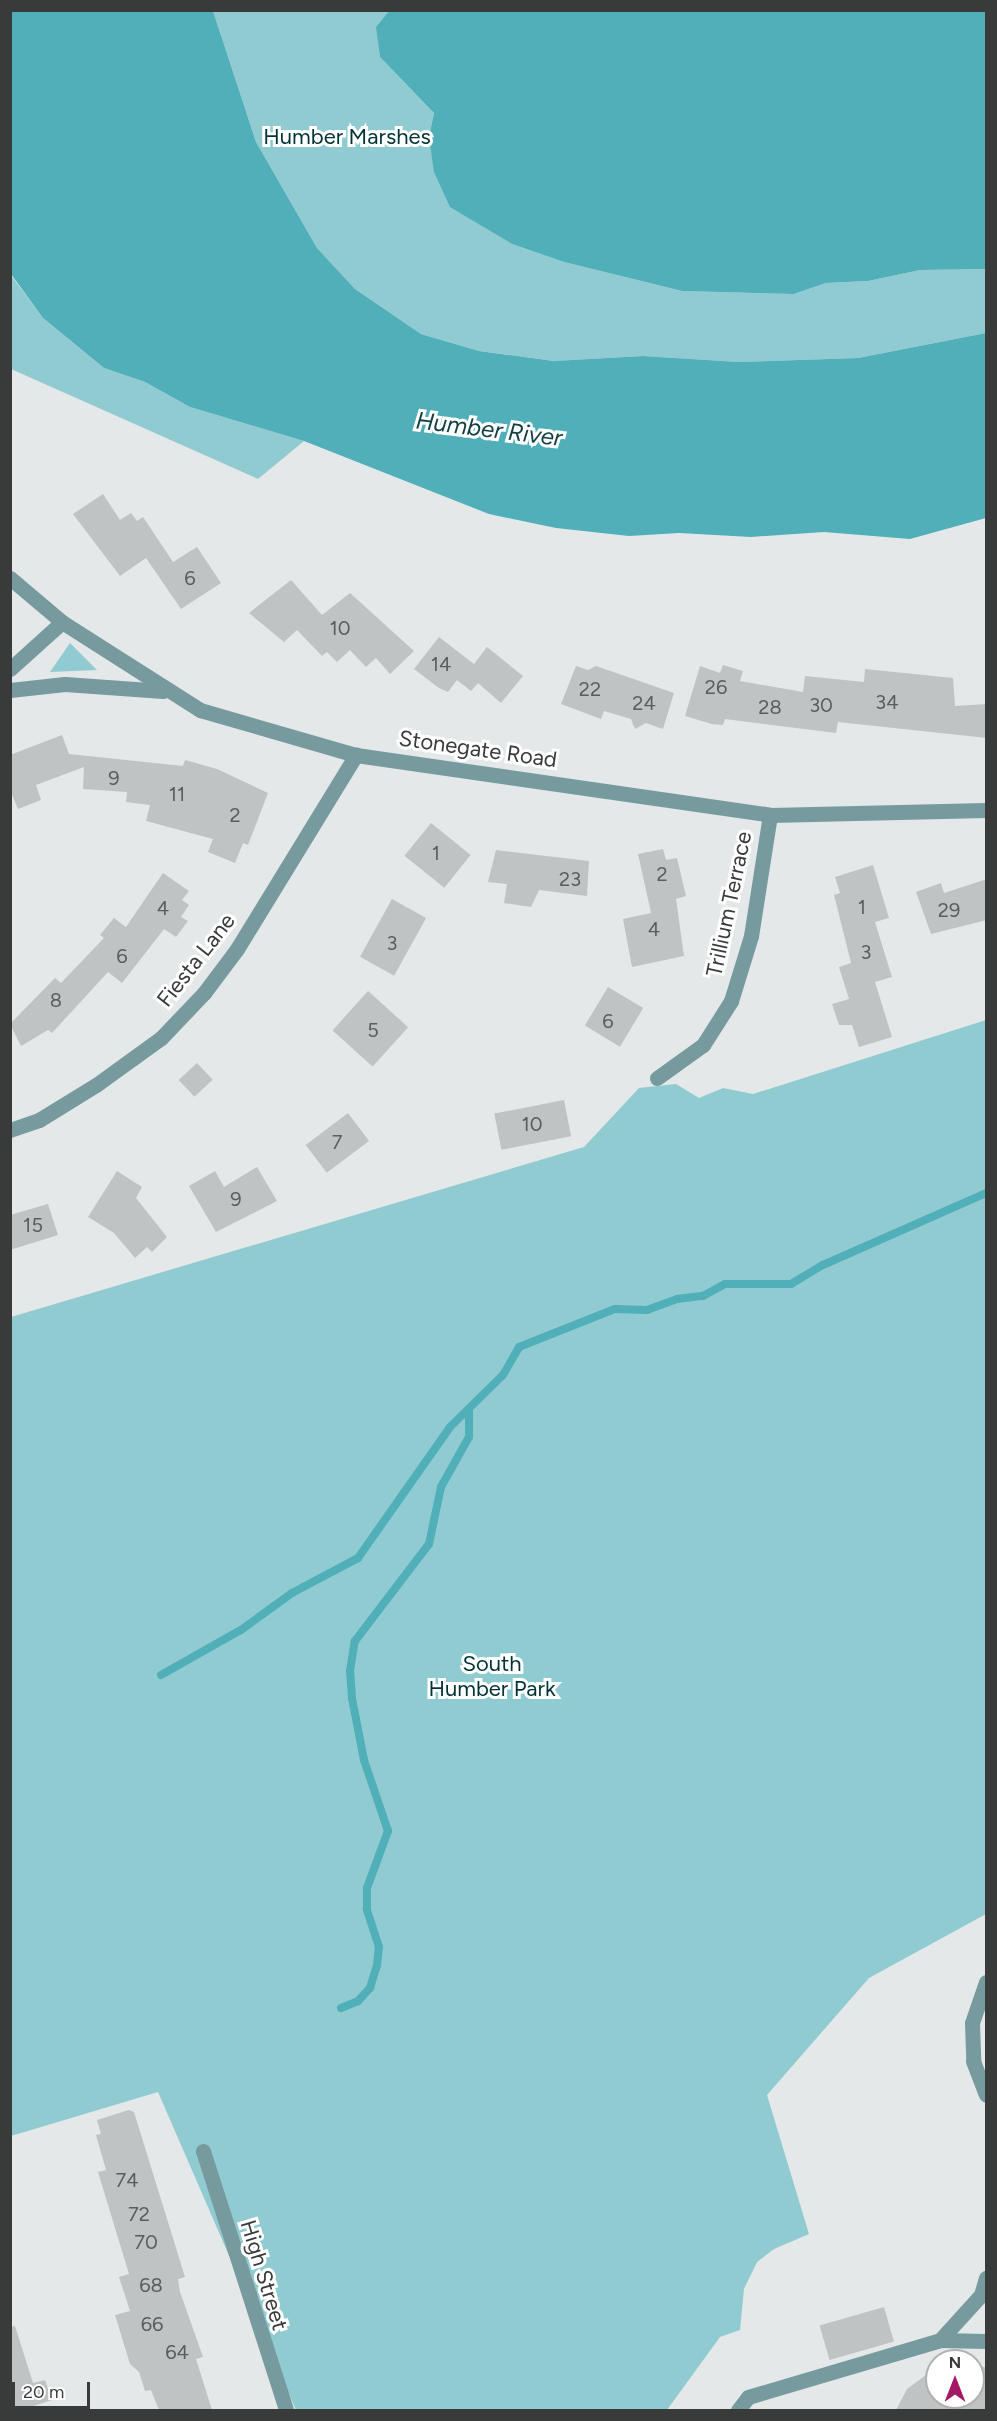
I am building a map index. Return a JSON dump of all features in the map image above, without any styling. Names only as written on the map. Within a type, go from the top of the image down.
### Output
[{"type":"street","name":"Stonegate Road","points":[[10,578],[62,622],[166,691],[200,710],[356,755],[770,815],[987,810]]},
{"type":"street","points":[[10,669],[62,622]]},
{"type":"street","points":[[10,690],[65,684],[166,691]]},
{"type":"street","name":"Fiesta Lane","points":[[10,1130],[39,1120],[115,1072],[162,1038],[204,993],[356,755]]},
{"type":"street","name":"Trillium Terrace","points":[[657,1078],[703,1045],[731,1001],[751,936],[770,815]]},
{"type":"street","points":[[987,1982],[972,2023],[973,2061],[987,2095]]},
{"type":"street","name":"High Street","points":[[204,2151],[286,2410]]},
{"type":"street","points":[[940,2340],[981,2295],[987,2278]]},
{"type":"street","points":[[738,2410],[748,2397],[940,2340],[987,2342]]},
{"type":"green space","name":"Humber Marshes","points":[[213,11],[390,11],[377,27],[380,57],[434,113],[429,137],[484,227],[512,244],[564,262],[682,291],[794,294],[826,283],[868,281],[920,270],[986,269],[986,333],[858,358],[739,362],[643,356],[555,361],[479,351],[421,334],[355,289],[317,248],[256,142]]},
{"type":"green space","points":[[10,274],[43,318],[104,368],[145,382],[190,407],[304,441],[258,479],[11,369]]},
{"type":"green space","points":[[70,643],[97,670],[50,672]]},
{"type":"green space","name":"South Humber Park","points":[[986,1020],[986,1914],[869,1978],[767,2095],[809,2234],[774,2249],[757,2262],[744,2289],[740,2330],[720,2337],[667,2410],[296,2410],[158,2092],[11,2136],[11,1317],[584,1147],[639,1088],[676,1084],[699,1098],[723,1088],[753,1094]]},
{"type":"water","points":[[390,10],[986,11],[986,269],[920,270],[868,281],[826,283],[794,294],[682,291],[564,262],[512,244],[450,207],[434,172],[429,137],[434,113],[380,57],[376,27]]},
{"type":"water","name":"Humber River","points":[[10,11],[213,11],[256,142],[317,248],[355,289],[421,334],[479,351],[554,361],[643,356],[739,362],[858,358],[986,333],[986,518],[910,539],[824,532],[751,537],[679,533],[629,536],[556,528],[489,514],[304,441],[190,407],[145,382],[104,368],[43,318],[11,274]]},
{"type":"building","points":[[103,494],[120,520],[131,513],[137,521],[143,517],[173,562],[197,547],[221,583],[181,609],[146,558],[120,576],[73,514]]},
{"type":"building","points":[[291,580],[322,615],[350,593],[414,651],[390,674],[376,658],[366,667],[350,650],[337,662],[327,652],[322,656],[297,630],[284,642],[249,613]]},
{"type":"building","points":[[439,637],[474,664],[487,647],[523,676],[501,703],[478,683],[471,691],[457,680],[448,692],[439,688],[414,669]]},
{"type":"building","points":[[723,665],[743,671],[740,681],[803,692],[805,676],[864,682],[865,669],[953,678],[955,706],[987,704],[987,738],[838,722],[836,733],[725,719],[723,725],[685,716],[700,666],[720,673]]},
{"type":"building","points":[[576,666],[588,670],[596,666],[674,693],[663,729],[646,723],[635,729],[631,719],[604,711],[601,719],[561,704]]},
{"type":"building","points":[[62,735],[69,754],[183,766],[185,760],[217,769],[268,793],[248,845],[243,843],[235,863],[208,852],[213,839],[146,821],[150,805],[126,802],[127,792],[83,789],[84,767],[36,785],[41,800],[18,809],[10,790],[10,755]]},
{"type":"building","points":[[431,823],[471,855],[444,888],[405,856]]},
{"type":"building","points":[[663,849],[666,860],[677,858],[686,896],[676,899],[684,956],[632,967],[623,919],[651,913],[638,854]]},
{"type":"building","points":[[496,850],[589,861],[587,896],[539,890],[531,907],[504,903],[507,884],[488,882]]},
{"type":"building","points":[[873,865],[889,918],[875,922],[892,977],[875,982],[892,1037],[859,1047],[852,1025],[839,1025],[832,1004],[849,999],[839,967],[851,963],[834,895],[840,893],[835,877]]},
{"type":"building","points":[[163,873],[189,891],[182,900],[189,905],[181,917],[188,921],[176,937],[164,929],[122,983],[108,972],[52,1033],[48,1030],[21,1046],[10,1024],[55,978],[61,983],[104,938],[100,935],[114,918],[126,927]]},
{"type":"building","points":[[987,879],[987,920],[931,934],[916,892],[941,883],[944,893]]},
{"type":"building","points":[[392,899],[426,918],[394,976],[360,957]]},
{"type":"building","points":[[608,987],[643,1008],[620,1047],[585,1026]]},
{"type":"building","points":[[368,991],[408,1027],[373,1067],[333,1030]]},
{"type":"building","points":[[197,1063],[213,1080],[194,1097],[179,1080]]},
{"type":"building","points":[[564,1100],[571,1136],[501,1150],[494,1114]]},
{"type":"building","points":[[348,1113],[369,1141],[327,1173],[306,1145]]},
{"type":"building","points":[[257,1167],[277,1201],[216,1232],[189,1186],[215,1171],[224,1187]]},
{"type":"building","points":[[117,1171],[142,1187],[136,1198],[167,1237],[152,1252],[147,1247],[135,1258],[114,1233],[88,1217]]},
{"type":"building","points":[[48,1204],[58,1235],[10,1250],[10,1215]]},
{"type":"building","points":[[129,2110],[134,2112],[185,2277],[178,2279],[180,2292],[203,2357],[196,2359],[212,2410],[159,2410],[151,2390],[145,2391],[139,2372],[130,2364],[115,2315],[130,2311],[119,2277],[129,2274],[98,2172],[106,2170],[96,2135],[101,2134],[97,2120]]},
{"type":"building","points":[[884,2307],[894,2342],[830,2360],[820,2325]]},
{"type":"building","points":[[15,2326],[33,2383],[45,2380],[52,2400],[21,2410],[10,2410],[10,2327]]},
{"type":"building","points":[[985,2367],[987,2368],[987,2410],[896,2410],[907,2389],[925,2376],[925,2409],[985,2409]]},
{"type":"waterway","points":[[161,1675],[241,1630],[292,1593],[358,1558],[450,1427],[503,1375],[519,1347],[615,1309],[647,1310],[677,1299],[703,1296],[725,1284],[791,1284],[823,1265],[986,1193]]},
{"type":"waterway","points":[[341,2008],[358,2001],[370,1988],[377,1965],[379,1947],[367,1909],[367,1888],[388,1831],[364,1760],[352,1698],[350,1671],[355,1641],[429,1544],[441,1487],[469,1437],[469,1410]]}]
